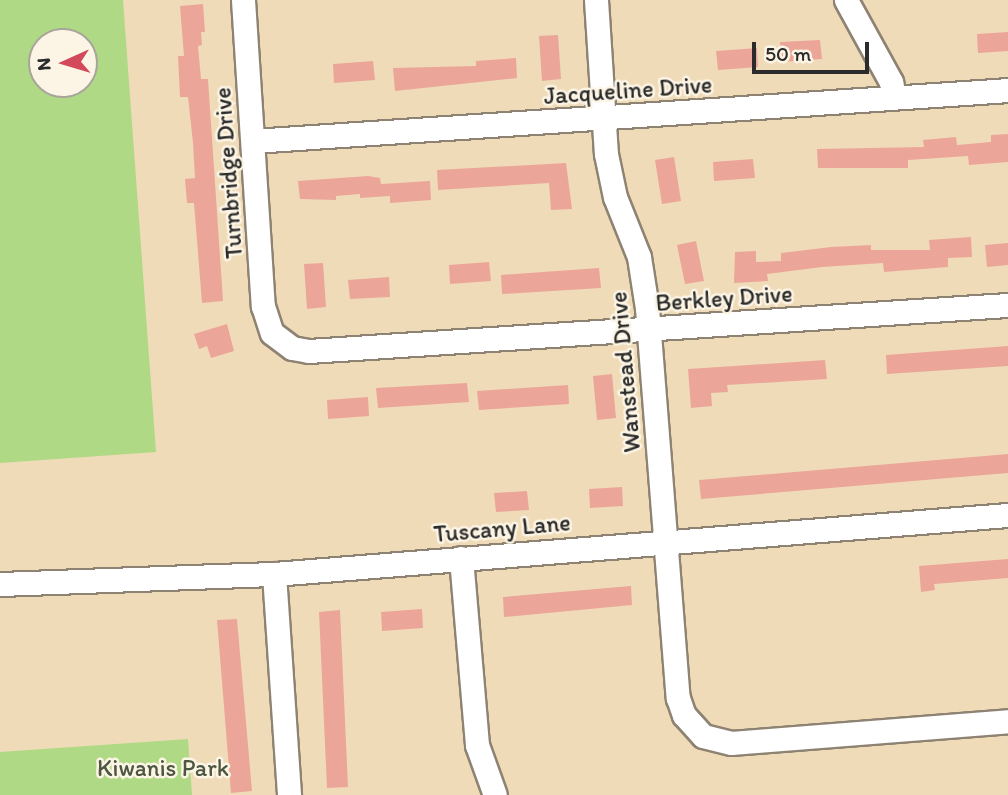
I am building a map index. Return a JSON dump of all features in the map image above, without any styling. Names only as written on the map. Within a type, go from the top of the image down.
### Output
[{"type":"street","name":"Turnbridge Drive","points":[[243,0],[263,306],[278,340]]},
{"type":"street","name":"Wanstead Drive","points":[[596,0],[610,177],[643,274],[678,698],[684,715],[703,736],[731,743],[1008,721]]},
{"type":"street","points":[[846,0],[872,53],[891,82],[894,96]]},
{"type":"street","name":"Jacqueline Drive","points":[[253,141],[1008,89]]},
{"type":"street","name":"Berkley Drive","points":[[278,340],[309,351],[1008,304]]},
{"type":"street","name":"Tuscany Lane","points":[[0,584],[274,574],[1008,515]]},
{"type":"street","points":[[461,558],[477,745],[495,795]]},
{"type":"street","points":[[274,574],[289,795]]},
{"type":"green space","points":[[0,0],[123,0],[156,452],[0,463]]},
{"type":"green space","name":"Kiwanis Park","points":[[188,739],[192,795],[0,795],[0,752]]},
{"type":"building","points":[[203,4],[205,32],[201,32],[202,45],[198,46],[201,79],[208,79],[223,301],[202,303],[194,203],[187,203],[185,179],[195,178],[193,143],[188,97],[180,97],[178,56],[184,56],[180,6]]},
{"type":"building","points":[[1008,32],[1008,51],[978,53],[977,34]]},
{"type":"building","points":[[558,35],[561,79],[542,81],[539,36]]},
{"type":"building","points":[[820,40],[822,59],[781,62],[780,42]]},
{"type":"building","points":[[757,48],[758,67],[718,70],[716,51]]},
{"type":"building","points":[[516,58],[517,78],[395,91],[393,68],[476,66],[476,61]]},
{"type":"building","points":[[373,61],[375,80],[334,83],[333,64]]},
{"type":"building","points":[[1008,134],[1008,162],[969,165],[968,156],[908,160],[908,168],[818,168],[817,149],[924,147],[923,140],[956,137],[957,145],[991,142],[991,135]]},
{"type":"building","points":[[674,157],[681,201],[662,204],[655,160]]},
{"type":"building","points":[[753,159],[755,178],[714,181],[713,162]]},
{"type":"building","points":[[566,163],[572,209],[551,210],[549,183],[438,190],[437,170]]},
{"type":"building","points":[[368,176],[380,178],[381,184],[430,181],[431,200],[390,203],[390,196],[360,198],[360,194],[336,196],[336,200],[300,199],[298,181]]},
{"type":"building","points":[[971,237],[972,257],[948,258],[948,267],[884,272],[883,263],[822,267],[767,274],[768,281],[734,283],[735,252],[756,251],[756,262],[781,261],[781,253],[871,245],[871,250],[930,250],[929,240]]},
{"type":"building","points":[[696,241],[704,281],[685,284],[677,245]]},
{"type":"building","points":[[1008,243],[1008,265],[987,267],[985,245]]},
{"type":"building","points":[[489,262],[491,281],[450,284],[449,265]]},
{"type":"building","points":[[323,263],[326,307],[307,309],[304,264]]},
{"type":"building","points":[[599,268],[601,288],[502,294],[501,275]]},
{"type":"building","points":[[389,277],[390,297],[350,299],[348,280]]},
{"type":"building","points":[[227,324],[234,351],[211,358],[207,346],[199,349],[194,334]]},
{"type":"building","points":[[1008,346],[1008,366],[887,374],[886,355]]},
{"type":"building","points":[[825,360],[827,379],[727,385],[728,392],[711,393],[712,406],[691,408],[688,369]]},
{"type":"building","points":[[612,374],[616,418],[597,420],[593,376]]},
{"type":"building","points":[[467,383],[469,402],[378,408],[376,388]]},
{"type":"building","points":[[568,385],[569,404],[479,410],[477,391]]},
{"type":"building","points":[[368,397],[369,416],[328,419],[327,400]]},
{"type":"building","points":[[1008,454],[1008,473],[701,499],[699,480]]},
{"type":"building","points":[[622,487],[623,506],[590,508],[589,489]]},
{"type":"building","points":[[527,491],[529,510],[496,512],[494,493]]},
{"type":"building","points":[[1008,559],[1008,578],[934,584],[935,590],[921,592],[919,566]]},
{"type":"building","points":[[631,586],[632,605],[504,617],[503,597]]},
{"type":"building","points":[[422,609],[423,628],[382,631],[381,612]]},
{"type":"building","points":[[340,610],[348,787],[327,788],[319,612]]},
{"type":"building","points":[[237,619],[252,791],[231,793],[217,620]]}]
